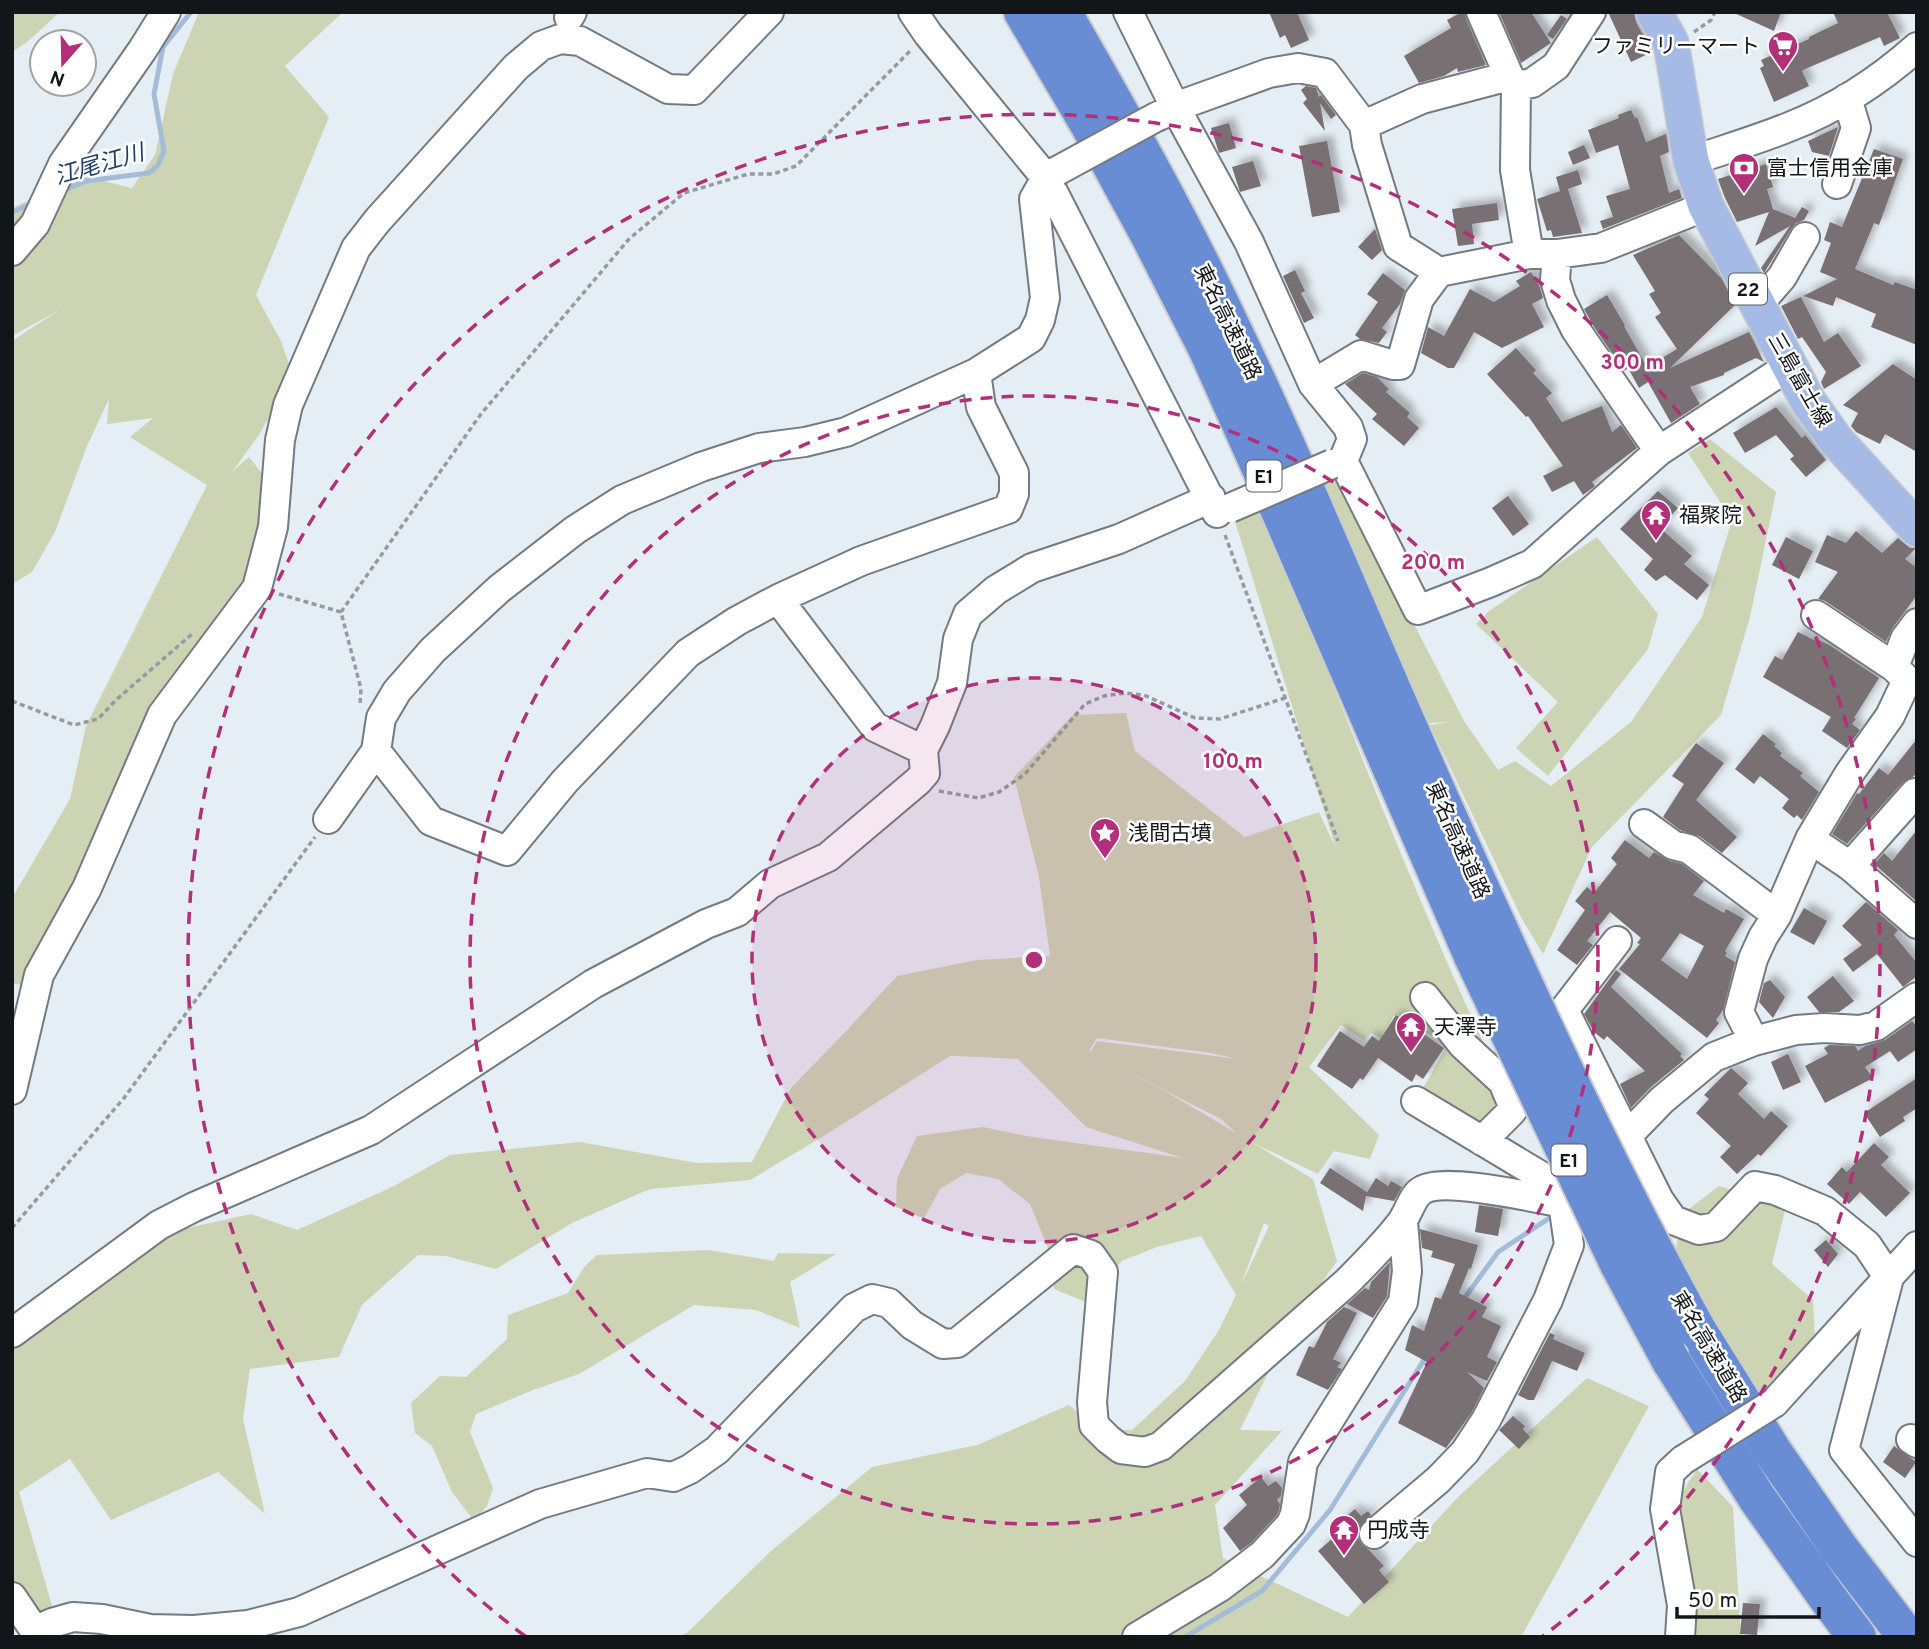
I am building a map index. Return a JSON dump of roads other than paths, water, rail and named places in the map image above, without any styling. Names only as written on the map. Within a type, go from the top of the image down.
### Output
[{"type":"highway","name":"東名高速道路","points":[[1023,12],[1089,124],[1207,348],[1281,513],[1486,944],[1619,1264],[1671,1361],[1757,1498],[1857,1637]]},
{"type":"highway","name":"東名高速道路","points":[[1062,12],[1176,216],[1233,329],[1327,537],[1419,753],[1486,944],[1559,1062],[1650,1246],[1697,1330],[1773,1452],[1839,1548],[1907,1637]]},
{"type":"main road","name":"三島富士線","points":[[1654,12],[1671,43],[1691,161],[1706,206],[1808,401],[1835,439],[1917,529]]},
{"type":"street","points":[[12,251],[35,224],[63,164],[166,12]]},
{"type":"street","points":[[12,1090],[39,975],[87,888],[162,715],[257,588],[273,527],[280,440],[288,405],[356,248],[516,66],[541,46],[561,39],[580,41],[668,89],[694,90],[769,12]]},
{"type":"street","points":[[12,1334],[159,1225],[194,1207],[371,1130],[593,984],[706,924],[737,912],[770,884],[828,857],[925,773],[923,750],[952,683],[958,639],[968,614],[996,590],[1032,569],[1219,506],[1337,462],[1352,439],[1348,427],[1313,384],[1249,242],[1167,112],[1128,12]]},
{"type":"street","points":[[1481,12],[1513,81],[1515,170],[1561,300],[1571,320],[1659,451]]},
{"type":"street","points":[[1364,125],[1422,99],[1513,81],[1532,83],[1556,66],[1591,12]]},
{"type":"street","points":[[920,23],[1052,175],[1219,506]]},
{"type":"street","points":[[1691,161],[1790,127],[1847,98],[1896,65],[1917,47]]},
{"type":"street","points":[[328,819],[376,751],[381,718],[397,691],[433,650],[499,589],[575,530],[622,500],[701,467],[759,448],[805,442],[846,432],[976,373],[1031,338],[1040,320],[1045,298],[1034,200],[1052,175],[1167,112],[1269,74],[1298,68],[1325,73],[1364,125],[1367,145],[1398,246],[1438,272],[1543,254],[1601,248],[1706,206]]},
{"type":"street","points":[[1837,184],[1856,128],[1847,98]]},
{"type":"street","points":[[1757,306],[1782,277],[1805,237]]},
{"type":"street","points":[[1313,384],[1361,355],[1400,365],[1419,299],[1438,272]]},
{"type":"street","points":[[1337,462],[1418,610],[1531,564],[1659,451],[1789,366]]},
{"type":"street","points":[[376,751],[431,821],[507,851],[565,780],[688,653],[737,621],[778,599],[861,561],[1007,509],[1014,494],[1014,473],[981,407],[976,373]]},
{"type":"street","points":[[778,599],[875,727],[923,750]]},
{"type":"street","points":[[1754,1041],[1739,1012],[1753,959],[1777,915],[1810,839],[1849,774],[1890,716],[1907,680],[1894,667],[1816,615]]},
{"type":"street","points":[[1894,667],[1905,639],[1917,623]]},
{"type":"street","points":[[1850,866],[1915,793]]},
{"type":"street","points":[[1644,824],[1673,845],[1689,849],[1777,915]]},
{"type":"street","points":[[1810,839],[1850,866],[1917,924]]},
{"type":"street","points":[[1617,941],[1564,1010],[1659,1200],[1673,1220],[1699,1230],[1716,1227],[1755,1186],[1775,1190],[1825,1211],[1867,1245],[1889,1278],[1844,1450],[1917,1542]]},
{"type":"street","points":[[1425,997],[1463,1045],[1503,1082],[1514,1108],[1482,1141]]},
{"type":"street","points":[[1374,1534],[1438,1480],[1465,1451],[1486,1420],[1548,1300],[1569,1245],[1567,1199],[1614,1144],[1628,1135],[1662,1100],[1714,1057],[1754,1041],[1796,1030],[1860,1030],[1876,1026],[1917,997]]},
{"type":"street","points":[[1416,1101],[1482,1141],[1567,1199]]},
{"type":"street","points":[[12,1597],[38,1633],[52,1623],[73,1617],[102,1619],[150,1629],[194,1630],[248,1625],[299,1612],[540,1504],[647,1474],[673,1478],[690,1469],[717,1450],[854,1308],[872,1299],[889,1303],[912,1325],[943,1344],[957,1343],[1073,1249],[1091,1255],[1102,1272],[1092,1402],[1094,1425],[1121,1450],[1145,1452],[1161,1446],[1336,1291],[1403,1221],[1419,1191],[1433,1186],[1449,1186],[1567,1199]]},
{"type":"street","points":[[1136,1637],[1220,1587],[1262,1555],[1292,1524],[1303,1462],[1403,1302],[1407,1271],[1403,1221]]},
{"type":"street","points":[[1680,1637],[1682,1605],[1665,1509],[1670,1472],[1683,1460],[1774,1403],[1917,1246]]},
{"type":"waterway","name":"江尾江川","points":[[60,192],[86,181],[149,173],[158,165],[164,151],[154,94],[163,47],[191,12]]},
{"type":"waterway","name":"江尾江川","points":[[12,212],[32,204]]},
{"type":"waterway","points":[[1463,1300],[1498,1252],[1554,1215]]},
{"type":"waterway","points":[[1185,1637],[1262,1591],[1330,1510],[1427,1355]]},
{"type":"place","name":"ファミリーマート","points":[[1783,73]]},
{"type":"place","name":"富士信用金庫","points":[[1744,195]]},
{"type":"place","name":"福聚院","points":[[1656,542]]},
{"type":"place","name":"浅間古墳","points":[[1105,860]]},
{"type":"place","name":"天澤寺","points":[[1411,1054]]},
{"type":"place","name":"円成寺","points":[[1344,1557]]}]
